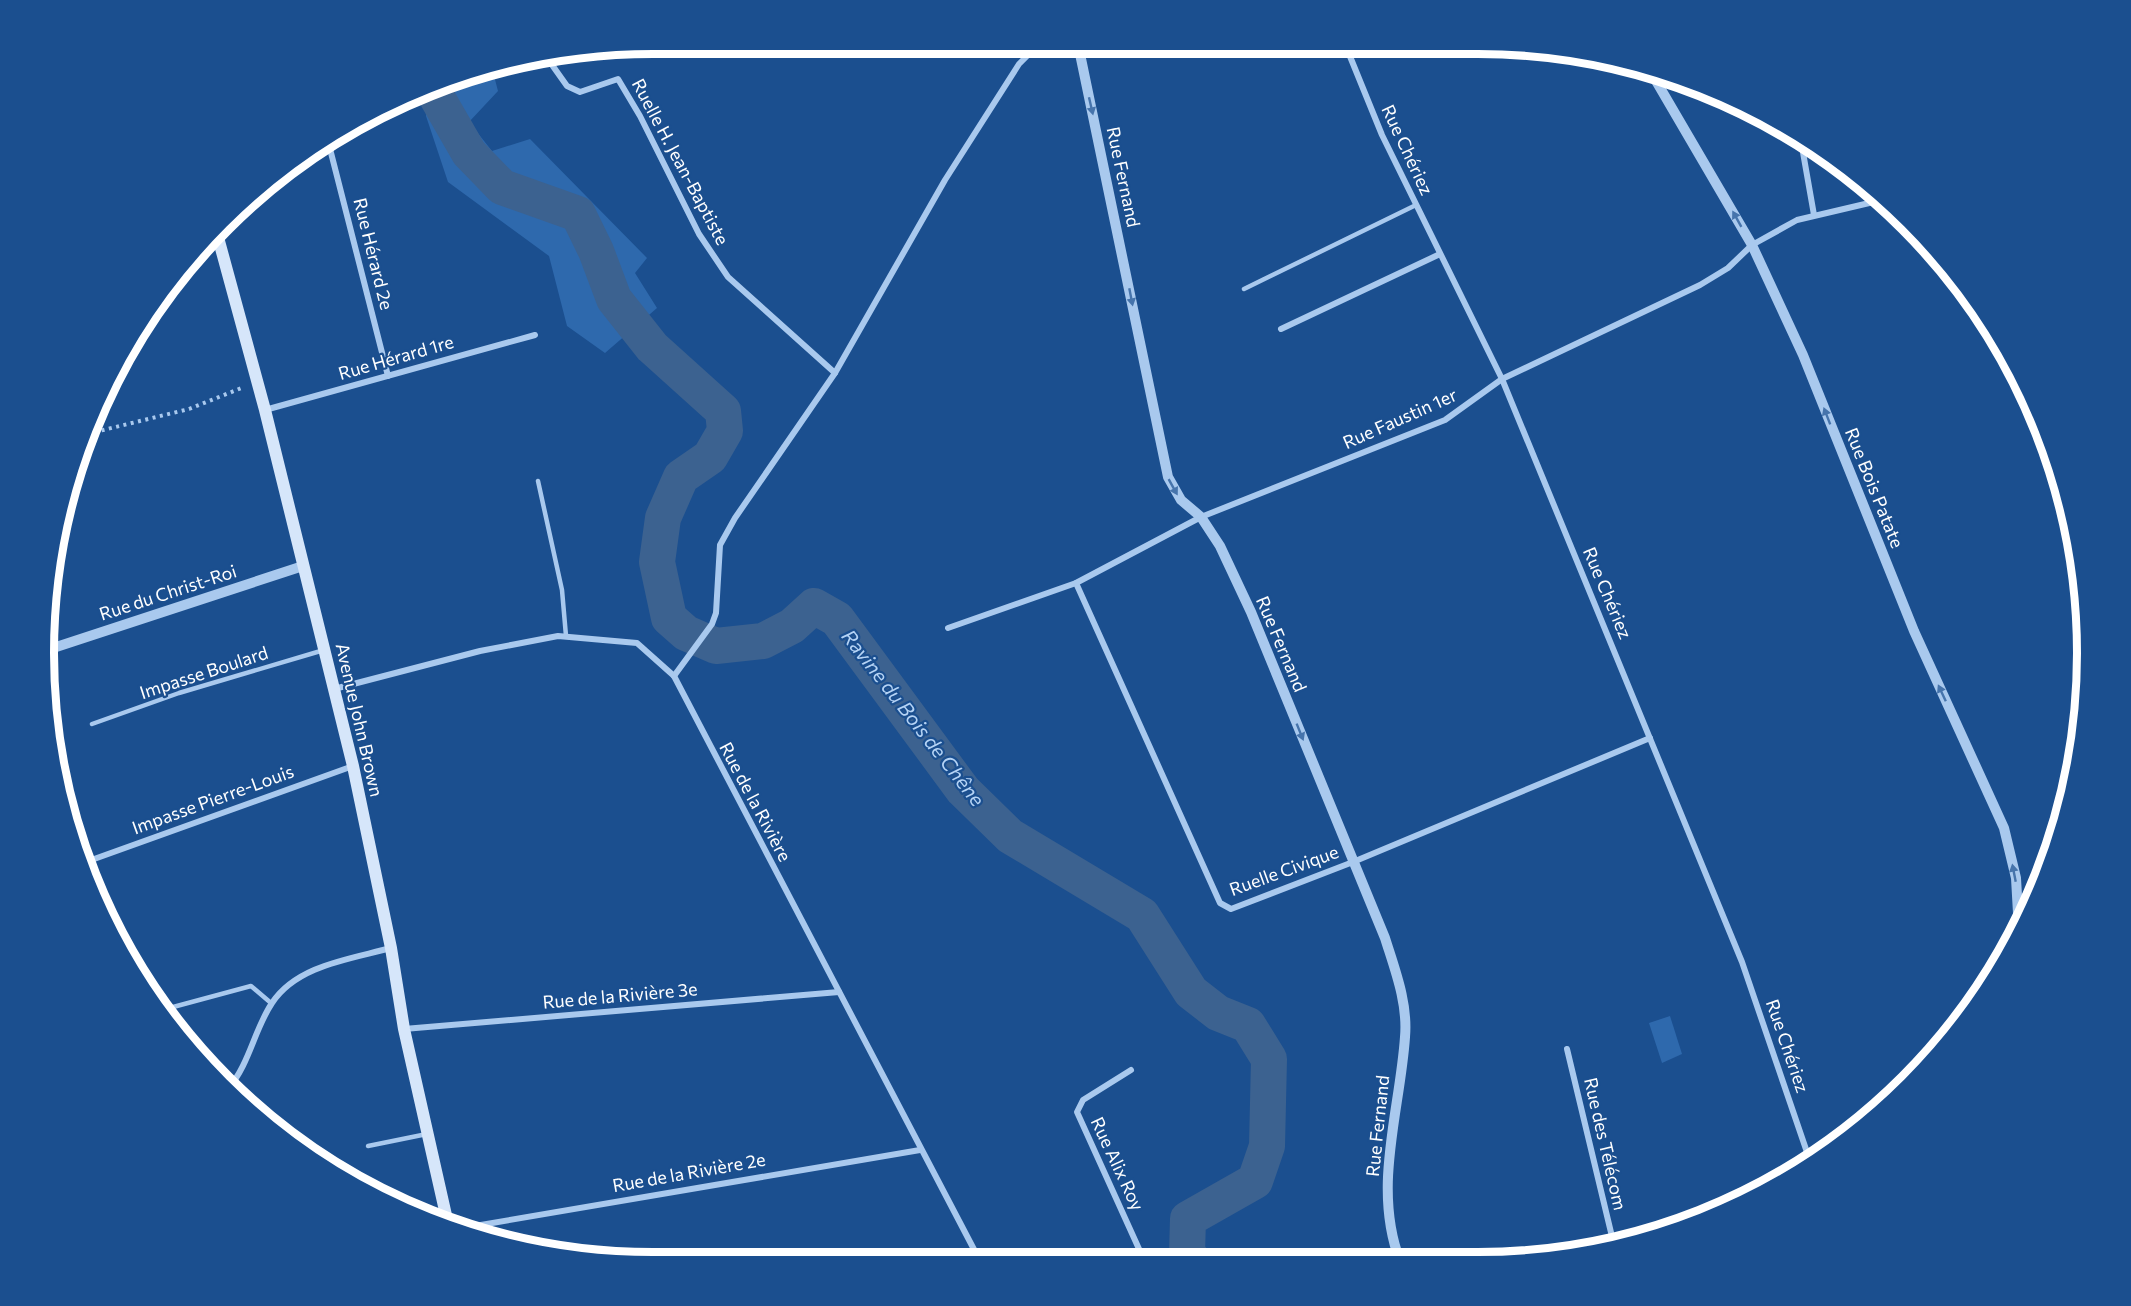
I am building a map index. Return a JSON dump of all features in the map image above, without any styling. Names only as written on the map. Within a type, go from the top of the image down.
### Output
[{"type":"main road","name":"Avenue John Brown","points":[[219,240],[258,381],[353,766],[391,948],[404,1029],[446,1214]]},
{"type":"street","points":[[674,676],[712,624],[716,613],[720,545],[735,518],[835,373],[945,180],[1019,64],[1029,54]]},
{"type":"street","name":"Rue Fernand","points":[[1080,54],[1116,219],[1156,430],[1168,477],[1181,500],[1202,517],[1220,546],[1251,612],[1385,938],[1402,993],[1406,1035],[1390,1149],[1388,1205],[1400,1252]]},
{"type":"street","name":"Rue Chériez","points":[[1349,54],[1382,135],[1502,380],[1742,962],[1807,1153]]},
{"type":"street","name":"Ruelle H. Jean-Baptiste","points":[[552,63],[567,86],[580,92],[618,79],[640,116],[699,234],[728,277],[835,373]]},
{"type":"street","name":"Rue Bois Patate","points":[[1656,81],[1752,245],[1803,355],[1914,631],[2004,828],[2016,878],[2018,911]]},
{"type":"street","name":"Rue Hérard 2e","points":[[330,149],[388,375]]},
{"type":"street","points":[[1803,150],[1815,215]]},
{"type":"street","name":"Rue Faustin 1er","points":[[948,628],[1076,583],[1202,517],[1445,420],[1502,380],[1700,285],[1728,268],[1752,245],[1797,220],[1872,202]]},
{"type":"street","points":[[1281,329],[1440,254]]},
{"type":"street","name":"Rue Hérard 1re","points":[[265,410],[535,335]]},
{"type":"street","name":"Rue du Christ-Roi","points":[[54,648],[303,566]]},
{"type":"street","name":"Ruelle Civique","points":[[1076,583],[1220,903],[1231,909],[1353,862],[1650,738]]},
{"type":"street","name":"Rue de la Rivière","points":[[334,689],[480,651],[566,636],[637,643],[674,676],[975,1252]]},
{"type":"street","name":"Impasse Pierre-Louis","points":[[91,859],[353,766]]},
{"type":"street","points":[[234,1081],[246,1065],[272,1003],[290,982],[314,969],[391,948]]},
{"type":"street","name":"Rue de la Rivière 3e","points":[[404,1029],[839,992]]},
{"type":"street","name":"Rue des Télécom","points":[[1567,1049],[1612,1236]]},
{"type":"street","name":"Rue Alix Roy","points":[[1131,1070],[1083,1100],[1077,1112],[1140,1252]]},
{"type":"street","name":"Rue de la Rivière 2e","points":[[477,1226],[920,1150]]},
{"type":"lane","points":[[1244,289],[1416,205]]},
{"type":"lane","points":[[538,481],[562,590],[566,636]]},
{"type":"lane","name":"Impasse Boulard","points":[[92,724],[179,693],[324,650]]},
{"type":"lane","points":[[171,1008],[251,986],[272,1003]]},
{"type":"lane","points":[[368,1146],[427,1134]]},
{"type":"path","points":[[97,432],[189,409],[258,381]]},
{"type":"shaded area","points":[[494,75],[498,91],[469,122],[492,151],[530,139],[647,258],[635,273],[657,308],[605,353],[567,326],[549,256],[448,182],[426,116],[425,99]]},
{"type":"shaded area","points":[[1670,1016],[1682,1054],[1662,1063],[1649,1023]]},
{"type":"waterway","name":"Ravine du Bois de Chêne","points":[[436,95],[469,153],[502,187],[578,214],[596,251],[614,299],[652,347],[723,411],[725,431],[710,457],[681,477],[663,518],[657,562],[669,618],[686,633],[716,646],[763,641],[792,626],[814,606],[837,619],[963,790],[1010,836],[1142,915],[1191,992],[1218,1013],[1248,1025],[1269,1059],[1267,1146],[1255,1181],[1188,1219],[1187,1252]]}]
